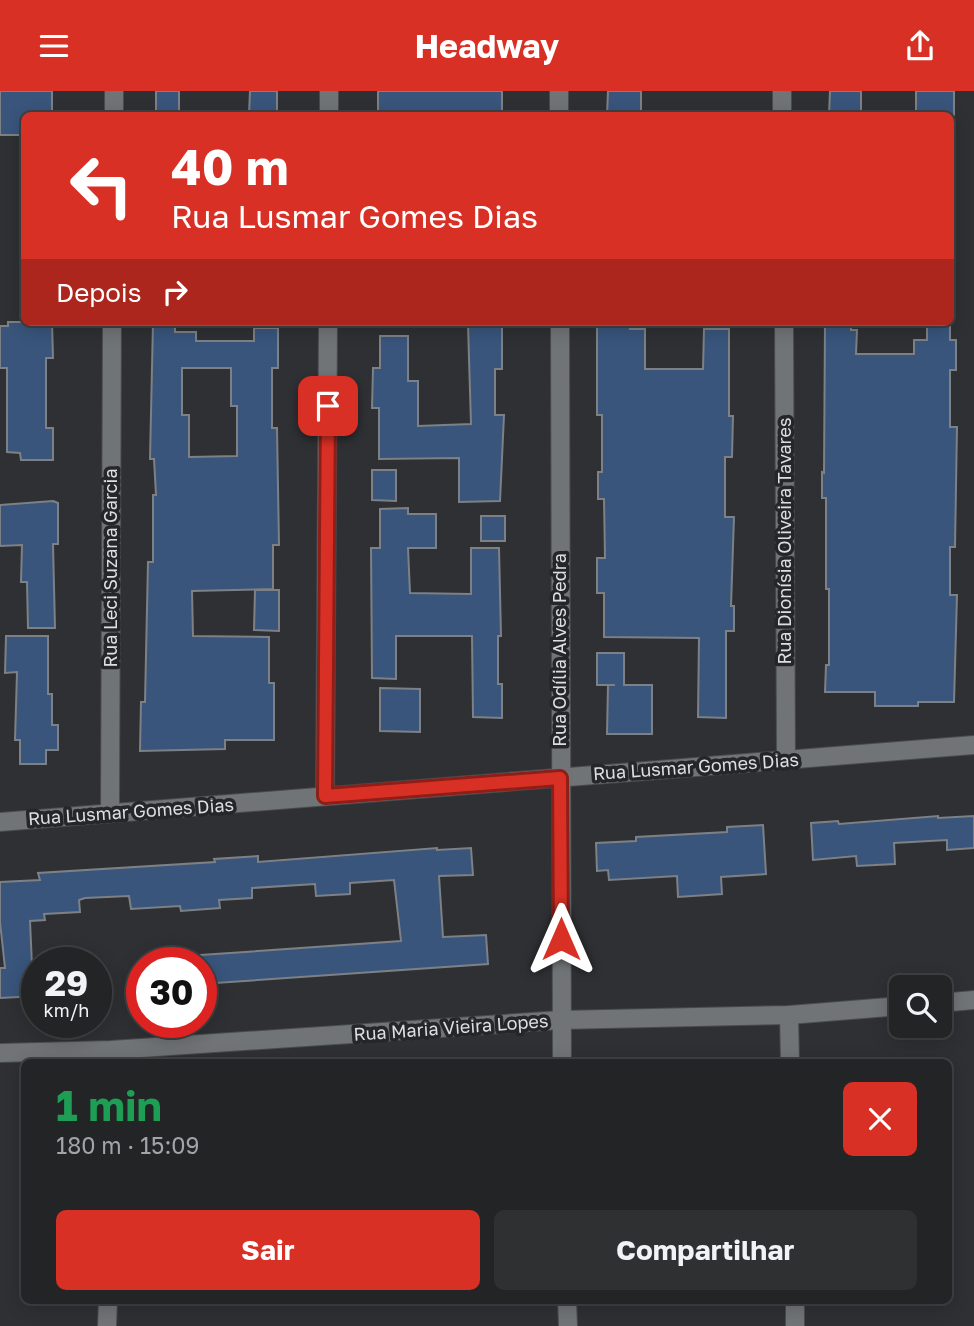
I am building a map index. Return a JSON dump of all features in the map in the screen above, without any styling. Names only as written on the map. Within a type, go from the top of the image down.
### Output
[{"type":"street","points":[[114,91],[114,112]]},
{"type":"street","points":[[329,91],[329,112]]},
{"type":"street","points":[[559,91],[559,112]]},
{"type":"street","points":[[782,91],[782,112]]},
{"type":"street","name":"Rua Leci Suzana Garcia","points":[[110,813],[112,326]]},
{"type":"street","points":[[325,796],[328,326]]},
{"type":"street","name":"Rua Odília Alves Pedra","points":[[560,326],[562,1059]]},
{"type":"street","name":"Rua Dionísia Oliveira Tavares","points":[[783,326],[786,760]]},
{"type":"street","name":"Rua Lusmar Gomes Dias","points":[[0,822],[974,745]]},
{"type":"street","points":[[952,1002],[974,1000]]},
{"type":"street","name":"Rua Maria Vieira Lopes","points":[[0,1053],[111,1056],[561,1020],[789,1015],[889,1007]]},
{"type":"street","points":[[789,1015],[790,1059]]},
{"type":"street","points":[[107,1326],[108,1304]]},
{"type":"street","points":[[567,1304],[568,1326]]},
{"type":"street","points":[[795,1304],[795,1326]]},
{"type":"building","points":[[0,91],[52,91],[52,112],[21,112],[21,135],[0,135]]},
{"type":"building","points":[[156,91],[179,91],[179,112],[156,112]]},
{"type":"building","points":[[250,91],[277,91],[277,112],[249,112]]},
{"type":"building","points":[[378,91],[502,91],[502,112],[378,112]]},
{"type":"building","points":[[608,91],[641,91],[641,112],[607,112]]},
{"type":"building","points":[[830,91],[861,91],[861,112],[829,112]]},
{"type":"building","points":[[916,91],[954,91],[954,112],[916,112]]},
{"type":"building","points":[[8,322],[21,322],[21,326],[52,326],[53,358],[46,358],[46,428],[53,428],[53,460],[21,460],[20,453],[7,452],[7,368],[0,368],[0,326],[8,326]]},
{"type":"building","points":[[153,326],[175,326],[175,332],[196,332],[196,341],[254,341],[254,328],[278,328],[278,368],[272,368],[272,428],[277,428],[279,545],[273,545],[273,589],[192,591],[193,636],[269,637],[269,683],[274,683],[274,740],[225,740],[225,749],[140,751],[141,702],[145,702],[148,562],[153,562],[153,495],[156,495],[154,459],[150,459]],"holes":[[[182,368],[231,368],[231,406],[237,406],[237,456],[189,457],[189,415],[182,415]]]},
{"type":"building","points":[[468,326],[502,326],[502,369],[495,369],[495,415],[504,415],[500,501],[459,502],[459,458],[379,459],[379,408],[372,408],[373,368],[380,368],[380,336],[408,336],[408,381],[418,381],[418,426],[471,424]]},
{"type":"building","points":[[597,326],[645,329],[645,369],[703,369],[704,329],[729,329],[729,416],[733,416],[732,457],[725,457],[725,517],[734,517],[731,606],[734,606],[734,631],[726,631],[726,718],[698,717],[699,638],[604,637],[604,593],[597,593],[597,558],[605,558],[604,499],[598,499],[598,472],[602,472],[602,415],[597,415]]},
{"type":"building","points":[[825,326],[851,326],[851,330],[857,330],[856,354],[914,354],[914,340],[927,340],[927,326],[950,326],[950,340],[956,340],[956,370],[950,370],[950,427],[957,427],[955,547],[950,547],[950,595],[957,595],[954,702],[918,702],[918,706],[875,706],[875,692],[825,692],[826,665],[829,665],[829,589],[826,589],[826,498],[822,498],[822,472],[824,473]]},
{"type":"building","points":[[372,470],[396,470],[396,501],[372,500]]},
{"type":"building","points":[[53,501],[58,503],[58,544],[53,544],[55,628],[28,628],[27,582],[21,582],[22,545],[0,546],[0,505]]},
{"type":"building","points":[[408,508],[408,514],[436,514],[436,548],[408,548],[410,593],[471,594],[471,548],[499,548],[501,636],[498,636],[498,684],[502,684],[502,718],[473,717],[472,636],[396,636],[396,679],[372,678],[371,548],[380,548],[380,509]]},
{"type":"building","points":[[481,516],[505,516],[505,541],[481,541]]},
{"type":"building","points":[[255,590],[279,590],[279,631],[254,630]]},
{"type":"building","points":[[6,636],[48,636],[48,694],[52,694],[52,725],[58,725],[58,750],[46,750],[46,764],[20,764],[20,740],[15,740],[17,672],[5,673]]},
{"type":"building","points":[[597,653],[624,653],[624,685],[652,685],[652,734],[607,734],[608,685],[597,685]]},
{"type":"building","points":[[380,688],[420,689],[420,732],[380,731]]},
{"type":"building","points":[[938,816],[974,816],[974,848],[947,850],[947,840],[894,843],[895,864],[857,866],[856,856],[813,860],[811,823],[838,821],[839,824]]},
{"type":"building","points":[[763,825],[766,874],[721,877],[722,894],[678,897],[677,876],[609,880],[608,870],[597,871],[596,843],[636,841],[636,837],[727,832],[727,827]]},
{"type":"building","points":[[437,848],[471,848],[473,875],[439,876],[443,937],[486,935],[488,964],[217,983],[217,954],[401,941],[394,880],[350,883],[350,894],[316,896],[315,884],[252,888],[252,898],[219,900],[220,908],[181,911],[180,906],[131,909],[129,896],[85,898],[79,900],[80,912],[44,914],[45,920],[30,921],[31,947],[21,947],[21,997],[0,998],[0,968],[5,968],[0,922],[0,882],[40,880],[38,873],[215,862],[214,859],[258,856],[258,862]]},
{"type":"route","points":[[328,406],[325,796],[560,778],[561,939]]}]
